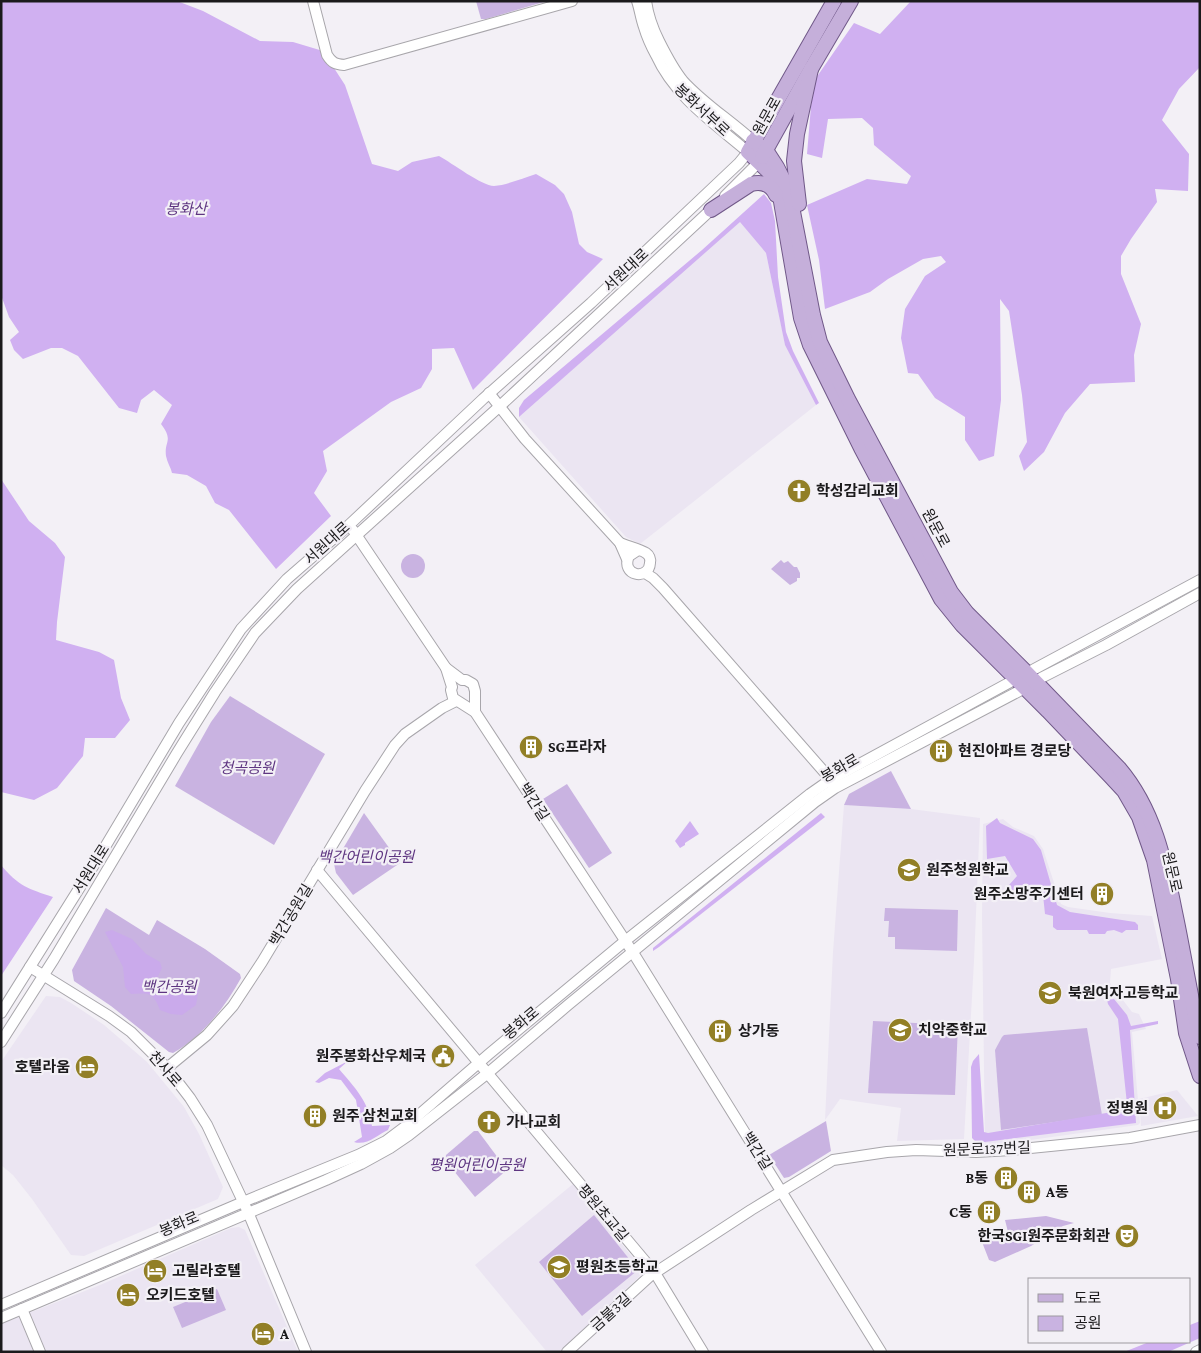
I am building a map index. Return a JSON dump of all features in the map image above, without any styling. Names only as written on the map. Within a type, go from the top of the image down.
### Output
[{"type":"main road","name":"원문로","points":[[751,146],[834,1]]},
{"type":"main road","name":"원문로","points":[[851,1],[763,156],[779,190],[801,318],[810,345],[955,598],[967,614],[1124,791],[1143,816],[1183,978],[1200,1037]]},
{"type":"main road","points":[[811,69],[797,134],[794,161],[812,316]]},
{"type":"main road","points":[[751,146],[763,156]]},
{"type":"main road","name":"원문로","points":[[763,156],[777,166],[789,191],[812,316],[820,342],[844,402]]},
{"type":"main road","points":[[711,210],[751,184],[756,183],[767,183],[774,190],[782,210]]},
{"type":"main road","name":"원문로","points":[[1183,978],[1186,1033],[1200,1076]]},
{"type":"street","points":[[313,1],[327,55],[330,61],[344,65],[572,1]]},
{"type":"street","name":"봉화서부로","points":[[641,3],[666,55],[684,81],[751,146]]},
{"type":"street","name":"서원대로","points":[[1,1013],[102,852],[204,682],[241,628],[287,579],[591,303],[740,163],[751,146]]},
{"type":"street","name":"서원대로","points":[[1,1042],[44,976],[167,769],[215,692],[255,634],[297,589],[500,406],[711,210],[763,156]]},
{"type":"street","points":[[490,393],[525,440],[620,543],[627,559],[627,567],[637,574],[649,572],[650,562],[648,555],[620,543]]},
{"type":"street","points":[[349,524],[446,668],[456,697],[475,712]]},
{"type":"street","points":[[627,559],[631,553],[638,550]]},
{"type":"street","name":"봉화로","points":[[649,572],[832,784]]},
{"type":"street","name":"봉화로","points":[[1,1305],[358,1155],[386,1140],[406,1126],[479,1062],[625,941],[776,820],[832,784],[1026,680],[1200,580]]},
{"type":"street","name":"봉화로","points":[[1026,680],[1106,645],[1200,593]]},
{"type":"street","points":[[446,668],[462,680],[473,684],[475,712]]},
{"type":"street","points":[[456,697],[455,683],[462,680]]},
{"type":"street","points":[[456,697],[471,701],[475,695]]},
{"type":"street","name":"백간공원길","points":[[167,1068],[207,1035],[232,1006],[262,962],[395,745],[405,734],[456,697]]},
{"type":"street","name":"백간길","points":[[475,712],[632,952],[881,1352]]},
{"type":"street","points":[[155,762],[167,769]]},
{"type":"street","name":"봉화로","points":[[1,1318],[361,1164],[390,1148],[491,1076],[632,952],[815,802],[832,784]]},
{"type":"street","name":"평원초교길","points":[[317,870],[491,1076],[654,1274],[703,1352]]},
{"type":"street","name":"천사로","points":[[30,967],[109,1016],[131,1032],[167,1068],[190,1098],[207,1125],[248,1212]]},
{"type":"street","name":"원문로137번길","points":[[654,1274],[833,1160],[859,1155],[916,1150],[976,1152],[1012,1150],[1130,1138],[1200,1125]]},
{"type":"street","points":[[248,1212],[306,1352]]},
{"type":"street","name":"금불3길","points":[[567,1352],[654,1274]]},
{"type":"street","points":[[22,1309],[40,1352]]},
{"type":"street","points":[[1196,1352],[1200,1350]]},
{"type":"shaded area","points":[[740,221],[766,253],[785,344],[816,405],[640,544],[626,537],[519,417]]},
{"type":"shaded area","points":[[844,805],[911,809],[980,818],[964,1139],[897,1141],[901,1108],[840,1099],[825,1120],[833,952]]},
{"type":"shaded area","name":"북원여자고등학교","points":[[1003,819],[1013,827],[1034,836],[1043,849],[1061,904],[1068,907],[1110,913],[1152,916],[1162,959],[1111,969],[1110,983],[1132,1012],[1139,1014],[1146,1029],[1132,1032],[1140,1123],[1138,1125],[1008,1143],[989,1149],[985,1145],[982,917],[983,824]]},
{"type":"shaded area","points":[[112,930],[132,939],[146,954],[160,962],[162,968],[157,978],[162,984],[189,982],[199,988],[196,1005],[182,1015],[171,1014],[160,1010],[150,995],[131,994],[125,987],[123,967],[105,932]]},
{"type":"shaded area","points":[[46,996],[60,997],[71,1003],[104,1025],[147,1062],[184,1107],[199,1134],[223,1187],[218,1199],[84,1256],[71,1255],[32,1199],[13,1175],[1,1165],[1,1062]]},
{"type":"shaded area","name":"정병원","points":[[1177,1090],[1198,1116],[1141,1126],[1139,1099]]},
{"type":"shaded area","name":"평원초등학교","points":[[573,1184],[642,1269],[641,1275],[559,1352],[547,1352],[475,1265]]},
{"type":"shaded area","points":[[239,1227],[245,1230],[298,1352],[1,1352],[1,1324],[100,1285],[231,1228]]},
{"type":"green space","name":"봉화산","points":[[1,1],[177,1],[203,11],[260,41],[293,42],[323,51],[345,85],[372,164],[398,171],[412,162],[439,156],[475,178],[494,186],[510,183],[536,174],[555,185],[564,194],[572,212],[579,244],[587,252],[603,259],[473,390],[454,348],[432,349],[432,369],[421,388],[391,402],[323,451],[327,471],[314,493],[331,516],[276,569],[229,510],[215,503],[206,486],[187,475],[172,473],[166,456],[168,438],[161,424],[172,405],[154,390],[141,400],[137,413],[119,408],[78,356],[62,348],[51,348],[23,359],[14,350],[10,340],[19,332],[9,317],[1,295]]},
{"type":"green space","points":[[476,1],[547,1],[481,19]]},
{"type":"green space","points":[[911,1],[1200,1],[1200,67],[1179,89],[1162,120],[1189,154],[1188,191],[1155,189],[1157,202],[1121,256],[1121,274],[1141,324],[1134,355],[1135,382],[1090,384],[1065,413],[1044,452],[1024,471],[1019,456],[1027,442],[1022,395],[1009,311],[1000,299],[1001,400],[994,456],[979,461],[965,440],[965,417],[935,398],[918,374],[908,373],[901,338],[905,309],[925,276],[946,262],[941,256],[923,259],[888,279],[870,292],[825,309],[819,260],[807,205],[867,179],[907,184],[911,176],[874,145],[873,128],[862,118],[828,119],[822,158],[807,154],[811,106],[816,78],[854,23],[880,34]]},
{"type":"green space","points":[[764,194],[771,203],[775,221],[778,277],[786,332],[793,351],[819,403],[816,405],[785,345],[766,253],[740,222],[519,417],[519,408],[524,400],[702,250]]},
{"type":"green space","points":[[1,479],[29,521],[55,543],[65,557],[56,640],[99,652],[114,660],[121,698],[130,720],[115,738],[85,738],[83,756],[57,788],[34,800],[1,792]]},
{"type":"green space","points":[[413,554],[418,555],[424,561],[424,571],[418,577],[413,578],[408,577],[402,571],[401,566],[402,561],[408,555]]},
{"type":"green space","points":[[781,560],[784,563],[788,561],[794,567],[797,567],[800,573],[800,578],[797,578],[797,581],[790,585],[771,569]]},
{"type":"green space","name":"청곡공원","points":[[230,696],[325,754],[274,845],[175,786],[211,722]]},
{"type":"green space","points":[[891,771],[911,809],[844,805],[849,794]]},
{"type":"green space","points":[[567,784],[612,853],[589,868],[543,799]]},
{"type":"green space","name":"백간어린이공원","points":[[364,813],[400,863],[353,895],[336,873],[334,864]]},
{"type":"green space","points":[[821,813],[825,817],[653,951],[653,948]]},
{"type":"green space","points":[[997,818],[1000,823],[1033,839],[1041,850],[1057,905],[1070,912],[1135,922],[1138,925],[1138,930],[1126,930],[1122,933],[1114,930],[1107,931],[1105,934],[1089,934],[1087,930],[1057,930],[1053,927],[1053,916],[1045,914],[1043,895],[1027,891],[1012,891],[1009,885],[1017,876],[1005,856],[987,859],[986,826]]},
{"type":"green space","points":[[690,821],[699,834],[680,848],[675,841]]},
{"type":"green space","points":[[1,865],[13,878],[24,886],[53,897],[1,976]]},
{"type":"green space","name":"백간공원","points":[[106,908],[149,935],[157,920],[205,949],[240,974],[241,978],[235,989],[212,1020],[194,1039],[173,1053],[169,1052],[111,1006],[74,981],[72,970]]},
{"type":"green space","points":[[885,908],[958,910],[957,951],[895,949],[895,937],[888,937],[889,921],[884,921]]},
{"type":"green space","points":[[1114,999],[1127,1015],[1131,1026],[1158,1021],[1158,1024],[1130,1030],[1136,1123],[977,1143],[972,1138],[971,1067],[979,1054],[984,1132],[988,1133],[1124,1110],[1127,1104],[1118,1019],[1107,1000]]},
{"type":"green space","points":[[873,1021],[958,1025],[955,1095],[868,1093]]},
{"type":"green space","points":[[1087,1028],[1102,1115],[1001,1130],[995,1050],[1002,1037],[1004,1035]]},
{"type":"green space","points":[[348,1061],[339,1069],[364,1102],[372,1126],[390,1125],[388,1130],[363,1143],[354,1142],[362,1137],[356,1100],[341,1080],[329,1078],[319,1083],[315,1082],[325,1073]]},
{"type":"green space","points":[[826,1121],[831,1151],[789,1177],[784,1178],[769,1155]]},
{"type":"green space","name":"평원어린이공원","points":[[474,1131],[478,1131],[507,1170],[475,1197],[445,1160],[446,1155]]},
{"type":"green space","points":[[594,1215],[638,1270],[582,1316],[539,1262]]},
{"type":"green space","points":[[1046,1216],[1074,1223],[1063,1226],[1031,1246],[995,1262],[989,1260],[982,1242],[1009,1236],[1005,1220]]},
{"type":"green space","points":[[217,1289],[226,1310],[182,1328],[173,1307]]},
{"type":"green space","points":[[1200,1321],[1200,1338],[1191,1342],[1191,1325]]},
{"type":"green space","points":[[1146,1343],[1189,1343],[1168,1352],[1124,1352]]},
{"type":"place","name":"학성감리교회","points":[[799,491]]},
{"type":"place","name":"SG프라자","points":[[531,747]]},
{"type":"place","name":"현진아파트 경로당","points":[[941,751]]},
{"type":"place","name":"원주청원학교","points":[[909,870]]},
{"type":"place","name":"원주소망주기센터","points":[[1102,894]]},
{"type":"place","name":"북원여자고등학교","points":[[1050,993]]},
{"type":"place","name":"치악중학교","points":[[900,1030]]},
{"type":"place","name":"상가동","points":[[720,1031]]},
{"type":"place","name":"원주봉화산우체국","points":[[443,1056]]},
{"type":"place","name":"호텔라움","points":[[87,1067]]},
{"type":"place","name":"정병원","points":[[1165,1108]]},
{"type":"place","name":"원주 삼천교회","points":[[315,1116]]},
{"type":"place","name":"가나교회","points":[[489,1122]]},
{"type":"place","name":"B동","points":[[1006,1178]]},
{"type":"place","name":"A동","points":[[1029,1192]]},
{"type":"place","name":"C동","points":[[989,1212]]},
{"type":"place","name":"한국SGI원주문화회관","points":[[1127,1236]]},
{"type":"place","name":"평원초등학교","points":[[559,1267]]},
{"type":"place","name":"고릴라호텔","points":[[155,1271]]},
{"type":"place","name":"오키드호텔","points":[[128,1295]]},
{"type":"place","name":"A","points":[[263,1334]]}]
